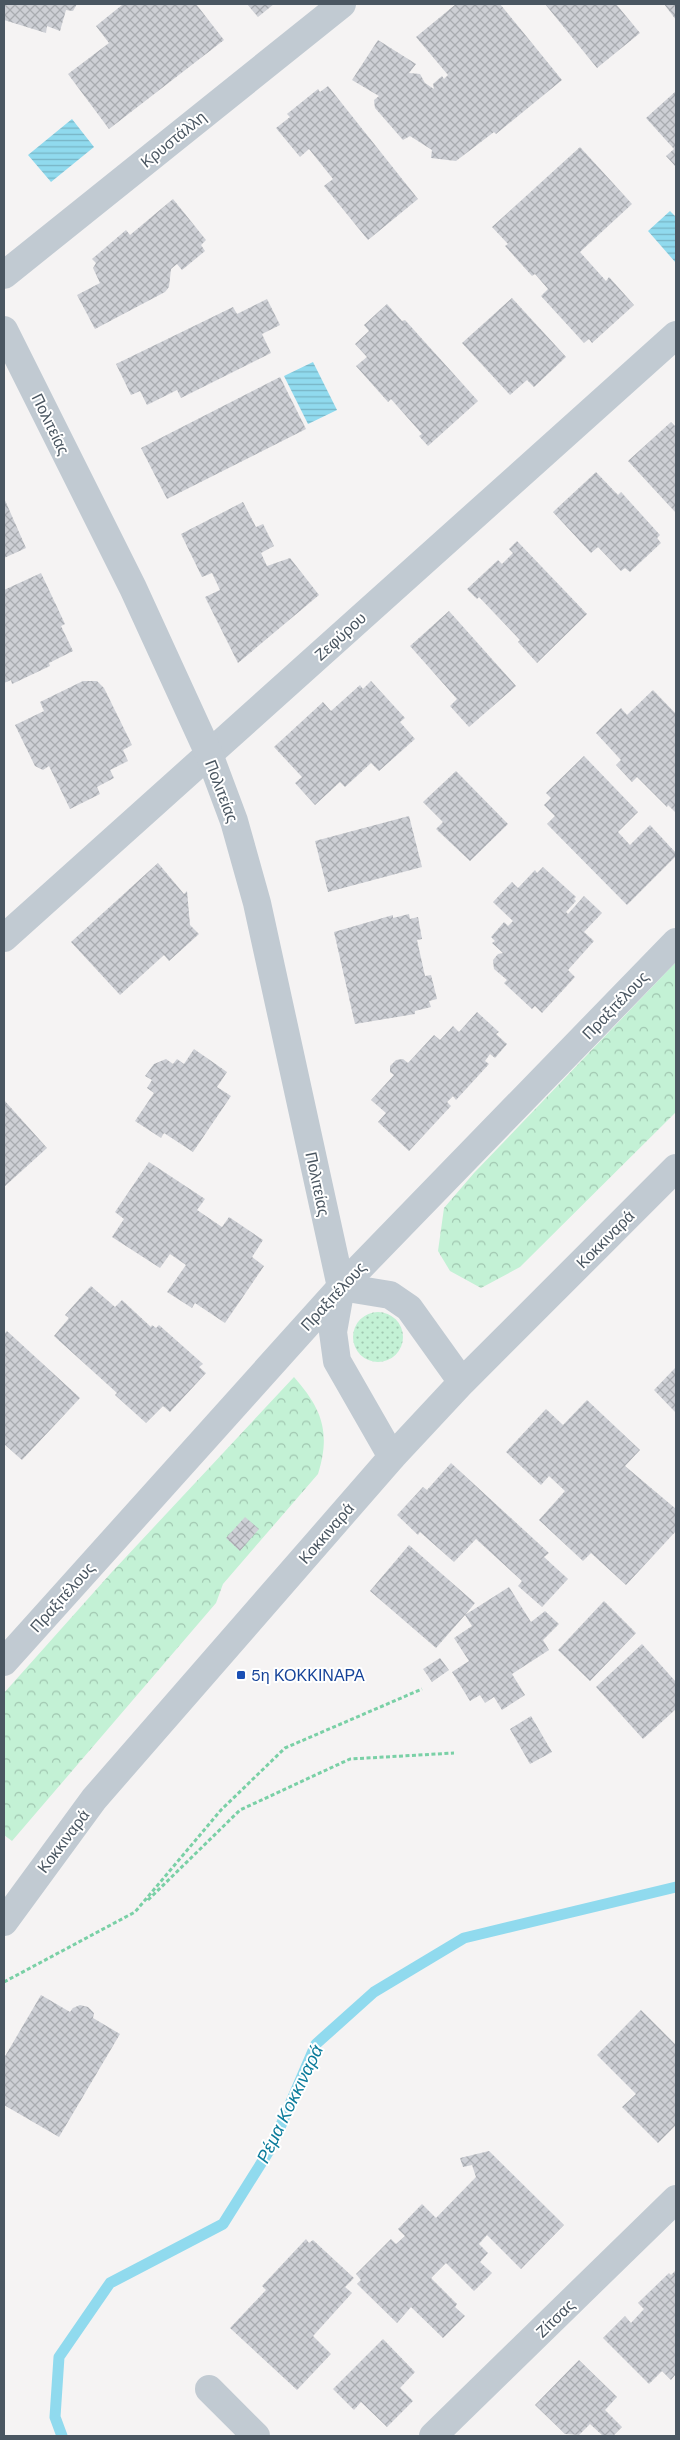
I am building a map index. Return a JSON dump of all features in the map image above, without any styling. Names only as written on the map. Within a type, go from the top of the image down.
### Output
[{"type":"street","name":"Κρυστάλλη","points":[[4,275],[342,4]]},
{"type":"street","name":"Πολιτείας","points":[[4,330],[133,588],[209,754],[234,821],[257,902],[341,1287],[333,1332],[337,1361],[392,1458]]},
{"type":"street","name":"Ζεφύρου","points":[[4,938],[676,335]]},
{"type":"street","name":"Πραξιτέλους","points":[[4,1662],[341,1287],[676,942]]},
{"type":"street","name":"Κοκκιναρά","points":[[4,1922],[94,1799],[392,1458],[462,1382],[676,1168]]},
{"type":"street","points":[[341,1287],[390,1296],[409,1308],[462,1382]]},
{"type":"street","name":"Ζίτσας","points":[[433,2436],[676,2199]]},
{"type":"street","points":[[209,2389],[256,2436]]},
{"type":"path","points":[[135,1912],[221,1810],[285,1748],[422,1689]]},
{"type":"path","points":[[4,1982],[135,1912],[240,1810],[350,1759],[454,1753]]},
{"type":"green space","points":[[676,962],[676,1112],[520,1267],[481,1288],[450,1271],[438,1251],[444,1208],[474,1173]]},
{"type":"green space","points":[[378,1312],[388,1314],[396,1319],[401,1327],[403,1337],[401,1347],[396,1355],[388,1360],[378,1362],[368,1360],[360,1355],[355,1347],[353,1337],[355,1327],[360,1319],[368,1314]]},
{"type":"green space","points":[[294,1377],[304,1389],[317,1411],[324,1433],[324,1446],[318,1474],[223,1584],[216,1603],[12,1841],[4,1835],[4,1693],[111,1573]]},
{"type":"water","points":[[72,119],[94,147],[51,182],[28,155]]},
{"type":"water","points":[[670,211],[676,217],[676,263],[648,231]]},
{"type":"water","points":[[313,362],[337,410],[308,424],[284,376]]},
{"type":"building","points":[[4,4],[77,4],[73,11],[66,10],[60,31],[47,26],[46,33],[4,20]]},
{"type":"building","points":[[121,4],[196,4],[224,40],[109,129],[68,74],[109,43],[96,26]]},
{"type":"building","points":[[247,4],[274,4],[258,17]]},
{"type":"building","points":[[456,4],[500,4],[562,80],[496,134],[494,132],[456,161],[431,158],[432,150],[410,136],[403,140],[375,108],[374,100],[379,96],[352,80],[378,40],[416,64],[409,73],[420,74],[425,83],[434,89],[433,84],[442,76],[444,79],[448,75],[416,37]]},
{"type":"building","points":[[545,4],[616,4],[640,33],[597,68]]},
{"type":"building","points":[[664,4],[676,4],[676,20]]},
{"type":"building","points":[[328,86],[418,199],[368,240],[324,186],[333,179],[309,149],[300,157],[276,128],[290,117],[287,114],[318,89],[320,92]]},
{"type":"building","points":[[676,91],[676,167],[666,156],[674,149],[646,118]]},
{"type":"building","points":[[580,147],[632,204],[580,252],[606,281],[609,277],[634,305],[592,343],[589,339],[584,343],[541,296],[548,289],[535,274],[532,276],[505,246],[508,244],[492,227]]},
{"type":"building","points":[[173,199],[206,240],[201,245],[205,251],[182,270],[177,264],[171,269],[169,287],[165,292],[95,329],[77,295],[100,283],[93,268],[96,263],[92,259],[126,230],[130,235]]},
{"type":"building","points":[[512,298],[566,357],[534,387],[527,380],[510,395],[462,343]]},
{"type":"building","points":[[267,299],[280,325],[262,334],[271,353],[181,398],[177,390],[147,405],[140,391],[131,395],[116,364],[233,307],[237,314]]},
{"type":"building","points":[[387,304],[402,321],[405,320],[478,401],[428,446],[419,436],[422,434],[391,399],[388,402],[356,366],[367,357],[355,344],[369,331],[364,325]]},
{"type":"building","points":[[280,377],[306,429],[167,499],[141,448]]},
{"type":"building","points":[[671,422],[676,427],[676,513],[628,461]]},
{"type":"building","points":[[596,472],[618,495],[621,492],[660,535],[657,538],[661,543],[630,572],[625,568],[621,571],[598,547],[591,553],[553,512]]},
{"type":"building","points":[[4,498],[26,548],[4,558]]},
{"type":"building","points":[[243,502],[256,527],[263,524],[274,546],[261,553],[267,566],[290,558],[319,595],[238,663],[205,597],[220,590],[212,573],[202,577],[181,534]]},
{"type":"building","points":[[517,541],[587,614],[537,663],[518,642],[520,640],[479,597],[477,599],[467,589],[498,560],[502,564],[513,553],[509,549]]},
{"type":"building","points":[[41,573],[65,624],[61,626],[73,651],[49,663],[50,666],[12,684],[11,680],[4,683],[4,590]]},
{"type":"building","points":[[449,611],[516,686],[469,727],[450,706],[457,699],[410,646]]},
{"type":"building","points":[[83,681],[97,681],[104,688],[132,745],[123,750],[128,761],[110,770],[114,778],[97,787],[100,794],[70,809],[49,766],[43,770],[35,766],[15,725],[44,711],[40,702]]},
{"type":"building","points":[[371,681],[405,718],[400,722],[415,739],[379,771],[371,763],[345,787],[340,782],[315,805],[295,783],[302,777],[274,747],[323,702],[331,711],[360,685],[363,689]]},
{"type":"building","points":[[653,690],[676,714],[676,813],[668,805],[667,807],[637,777],[632,782],[616,765],[621,760],[596,733],[621,708],[627,715]]},
{"type":"building","points":[[584,756],[638,812],[618,832],[630,845],[650,825],[676,853],[676,856],[627,905],[547,824],[555,816],[544,805],[551,798],[546,793]]},
{"type":"building","points":[[456,771],[508,824],[470,861],[436,829],[443,822],[423,802]]},
{"type":"building","points":[[409,816],[422,867],[328,892],[315,841]]},
{"type":"building","points":[[158,863],[184,894],[187,891],[190,925],[199,934],[169,961],[164,955],[120,995],[71,942]]},
{"type":"building","points":[[543,867],[576,897],[574,899],[576,901],[566,912],[568,914],[584,896],[602,913],[584,932],[594,941],[568,970],[575,977],[542,1013],[535,1006],[532,1009],[504,983],[507,980],[494,969],[493,960],[498,954],[503,953],[492,943],[495,941],[491,937],[504,922],[508,926],[513,921],[493,902],[512,882],[518,888],[535,870],[537,873]]},
{"type":"building","points":[[409,914],[410,919],[418,917],[422,939],[417,940],[425,976],[431,975],[437,999],[429,1001],[431,1007],[415,1011],[415,1014],[355,1024],[334,932],[393,915],[393,918]]},
{"type":"building","points":[[477,1012],[499,1032],[496,1034],[507,1044],[495,1058],[490,1054],[485,1061],[489,1064],[456,1100],[453,1096],[447,1102],[451,1106],[409,1151],[378,1122],[386,1113],[371,1100],[394,1075],[390,1072],[390,1066],[396,1060],[403,1059],[408,1063],[434,1035],[440,1040],[453,1026],[459,1032]]},
{"type":"building","points":[[194,1049],[227,1072],[217,1087],[231,1096],[193,1152],[164,1133],[161,1138],[135,1121],[154,1093],[147,1088],[152,1080],[145,1076],[154,1064],[166,1059],[173,1064],[177,1059],[184,1064]]},
{"type":"building","points":[[4,1100],[47,1148],[4,1187]]},
{"type":"building","points":[[149,1162],[205,1199],[197,1210],[222,1227],[229,1217],[263,1240],[252,1257],[264,1266],[225,1323],[195,1303],[192,1308],[167,1292],[186,1265],[170,1254],[160,1268],[112,1237],[124,1219],[115,1212]]},
{"type":"building","points":[[91,1286],[115,1307],[122,1300],[151,1327],[152,1325],[156,1328],[159,1325],[203,1364],[199,1367],[206,1373],[170,1412],[163,1406],[146,1423],[115,1395],[117,1393],[54,1336],[69,1318],[65,1315]]},
{"type":"building","points":[[7,1331],[80,1398],[22,1460],[4,1444],[4,1334]]},
{"type":"building","points":[[676,1367],[676,1413],[654,1390]]},
{"type":"building","points":[[587,1400],[640,1450],[625,1466],[676,1509],[676,1531],[626,1585],[591,1553],[583,1561],[539,1520],[565,1491],[549,1476],[541,1485],[506,1452],[546,1409],[563,1425]]},
{"type":"building","points":[[451,1463],[549,1553],[544,1557],[568,1579],[542,1607],[518,1586],[522,1581],[476,1539],[454,1562],[420,1532],[418,1535],[397,1515],[423,1487],[427,1490]]},
{"type":"building","points":[[245,1517],[259,1529],[240,1551],[226,1538]]},
{"type":"building","points":[[409,1545],[475,1603],[436,1648],[370,1591]]},
{"type":"building","points":[[509,1587],[531,1622],[545,1611],[559,1624],[543,1640],[549,1650],[512,1674],[525,1695],[502,1710],[494,1697],[485,1703],[480,1695],[470,1701],[452,1672],[469,1661],[454,1638],[472,1626],[465,1615]]},
{"type":"building","points":[[604,1601],[636,1633],[590,1681],[558,1650]]},
{"type":"building","points":[[642,1644],[676,1682],[676,1709],[643,1739],[596,1687]]},
{"type":"building","points":[[440,1658],[449,1670],[432,1682],[423,1669]]},
{"type":"building","points":[[531,1716],[552,1752],[530,1764],[510,1729]]},
{"type":"building","points":[[41,1995],[70,2012],[73,2008],[80,2005],[88,2007],[94,2013],[93,2018],[120,2034],[59,2137],[4,2105],[4,2058]]},
{"type":"building","points":[[641,2010],[676,2045],[676,2125],[658,2143],[622,2107],[636,2094],[597,2055]]},
{"type":"building","points":[[489,2151],[564,2225],[521,2269],[487,2235],[479,2244],[488,2253],[480,2262],[492,2273],[474,2291],[446,2263],[431,2278],[457,2304],[455,2307],[465,2316],[443,2338],[411,2307],[397,2323],[357,2284],[361,2280],[356,2274],[391,2239],[396,2244],[405,2236],[398,2229],[422,2204],[436,2218],[476,2177],[472,2165],[463,2167],[460,2158]]},
{"type":"building","points":[[306,2239],[309,2243],[313,2240],[354,2278],[345,2287],[352,2293],[313,2336],[331,2354],[297,2390],[230,2328],[266,2290],[262,2286]]},
{"type":"building","points":[[676,2270],[676,2374],[671,2380],[662,2371],[649,2384],[603,2338],[625,2316],[631,2323],[644,2309],[638,2303],[669,2273],[671,2275]]},
{"type":"building","points":[[383,2339],[415,2372],[400,2388],[413,2401],[387,2427],[361,2402],[354,2410],[333,2389]]},
{"type":"building","points":[[579,2360],[617,2397],[605,2410],[622,2427],[613,2436],[603,2436],[590,2424],[579,2435],[565,2434],[535,2405]]},
{"type":"waterway","name":"Ρέμα Κοκκιναρά","points":[[62,2436],[55,2417],[59,2357],[110,2283],[223,2224],[272,2146],[316,2044],[374,1992],[464,1938],[676,1887]]},
{"type":"place","name":"5η ΚΟΚΚΙΝΑΡΑ","points":[[241,1675]]}]
